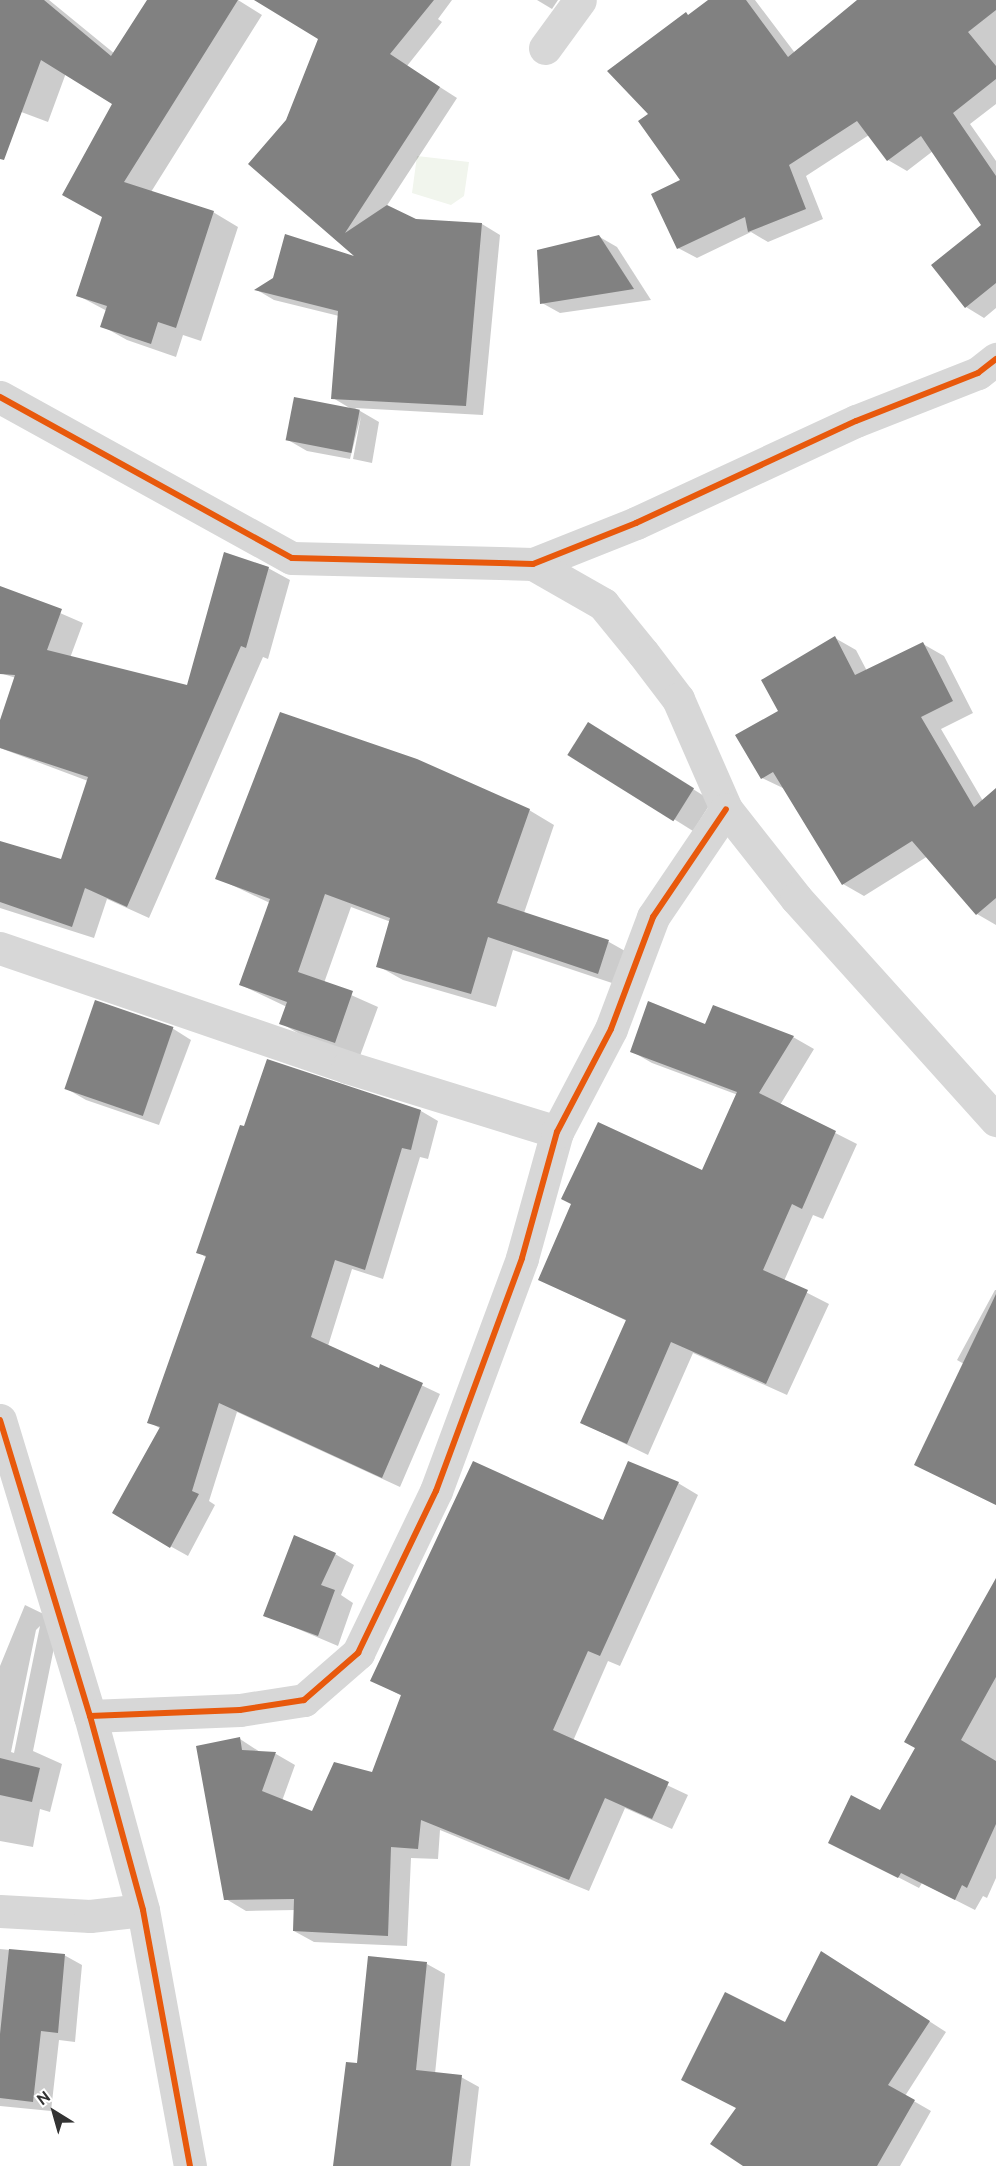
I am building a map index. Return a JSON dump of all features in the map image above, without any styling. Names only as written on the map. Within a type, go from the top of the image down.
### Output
[{"type":"street","points":[[545,48],[580,0]]},
{"type":"street","points":[[0,397],[292,558],[533,564],[636,523],[856,420],[978,373],[996,359]]},
{"type":"street","points":[[533,564],[603,604],[644,653],[678,699],[726,809],[796,898],[996,1120]]},
{"type":"street","points":[[90,1716],[240,1710],[304,1700],[358,1653],[436,1491],[522,1258],[557,1132],[610,1029],[653,917],[726,809]]},
{"type":"street","points":[[0,948],[347,1067],[557,1132]]},
{"type":"street","points":[[0,1420],[90,1716],[142,1910],[190,2166]]},
{"type":"street","points":[[0,1911],[90,1917],[142,1910]]},
{"type":"shaded area","points":[[417,156],[469,162],[464,196],[451,205],[412,193]]},
{"type":"building","points":[[0,0],[44,0],[111,56],[147,0],[238,0],[124,182],[214,211],[176,328],[158,322],[151,344],[100,327],[107,306],[76,296],[102,217],[62,195],[112,104],[41,60],[4,160],[0,159]]},
{"type":"building","points":[[254,0],[434,0],[390,54],[440,87],[345,233],[387,205],[416,219],[482,223],[466,406],[331,399],[338,311],[254,290],[273,278],[285,234],[354,256],[248,164],[286,120],[318,39]]},
{"type":"building","points":[[708,0],[746,0],[788,57],[857,0],[996,0],[996,10],[968,32],[996,66],[996,79],[953,113],[996,176],[996,283],[965,308],[931,265],[981,225],[921,136],[887,161],[857,121],[789,165],[806,209],[748,232],[745,217],[677,249],[651,194],[680,180],[638,121],[648,114],[607,71],[686,12],[688,15]]},
{"type":"building","points":[[599,235],[634,289],[540,304],[537,250]]},
{"type":"building","points":[[294,397],[360,410],[351,453],[286,440]]},
{"type":"building","points":[[224,552],[269,567],[246,648],[241,646],[127,907],[85,888],[72,927],[0,902],[0,841],[61,859],[88,777],[0,748],[0,720],[15,675],[0,674],[0,586],[62,609],[47,650],[187,685]]},
{"type":"building","points":[[835,636],[855,675],[923,642],[953,701],[921,717],[974,807],[996,788],[996,898],[976,915],[912,841],[842,885],[773,772],[761,779],[735,735],[778,711],[761,680]]},
{"type":"building","points":[[280,712],[417,759],[530,809],[497,903],[609,940],[598,974],[488,937],[471,994],[376,967],[390,918],[325,894],[298,972],[353,991],[335,1043],[279,1024],[287,1002],[239,985],[270,899],[215,879]]},
{"type":"building","points":[[588,722],[694,788],[673,821],[567,755]]},
{"type":"building","points":[[95,1000],[173,1027],[143,1116],[64,1089]]},
{"type":"building","points":[[648,1001],[705,1024],[713,1005],[794,1036],[759,1093],[836,1131],[802,1209],[792,1204],[763,1270],[808,1290],[766,1384],[671,1342],[627,1444],[580,1423],[626,1320],[538,1280],[571,1204],[561,1199],[598,1122],[702,1170],[737,1092],[630,1052]]},
{"type":"building","points":[[267,1059],[421,1110],[411,1150],[402,1148],[365,1270],[335,1260],[311,1337],[379,1368],[380,1364],[423,1383],[382,1478],[219,1403],[192,1491],[199,1494],[170,1548],[112,1513],[160,1427],[147,1423],[206,1256],[196,1253],[240,1125],[244,1126]]},
{"type":"building","points":[[996,1294],[996,1505],[914,1465]]},
{"type":"building","points":[[473,1461],[603,1520],[628,1461],[679,1482],[600,1656],[588,1651],[553,1730],[669,1782],[652,1819],[605,1798],[569,1880],[421,1820],[418,1849],[391,1847],[388,1936],[293,1931],[294,1899],[224,1900],[196,1746],[240,1737],[242,1750],[276,1752],[262,1791],[312,1811],[334,1762],[372,1772],[401,1695],[370,1681]]},
{"type":"building","points":[[294,1535],[336,1553],[321,1585],[335,1590],[318,1636],[263,1616]]},
{"type":"building","points":[[996,1578],[996,1677],[961,1740],[996,1761],[996,1824],[967,1888],[962,1885],[955,1900],[901,1873],[898,1878],[828,1843],[851,1795],[880,1810],[915,1748],[904,1742]]},
{"type":"building","points":[[0,1758],[40,1768],[32,1802],[0,1795]]},
{"type":"building","points":[[9,1949],[65,1954],[58,2033],[41,2031],[33,2102],[0,2098],[0,2034]]},
{"type":"building","points":[[821,1951],[930,2021],[888,2085],[915,2100],[877,2166],[743,2166],[710,2144],[736,2108],[681,2080],[725,1992],[785,2022]]},
{"type":"building","points":[[368,1956],[427,1962],[416,2070],[462,2075],[451,2166],[333,2166],[346,2062],[357,2063]]},
{"type":"cycle path","points":[[0,397],[292,558],[533,564],[636,523],[856,421],[978,373],[996,359]]},
{"type":"cycle path","points":[[90,1716],[240,1710],[304,1700],[358,1653],[436,1491],[522,1258],[557,1132],[611,1029],[653,917],[726,809]]},
{"type":"cycle path","points":[[0,1420],[90,1716],[143,1910],[190,2166]]}]
